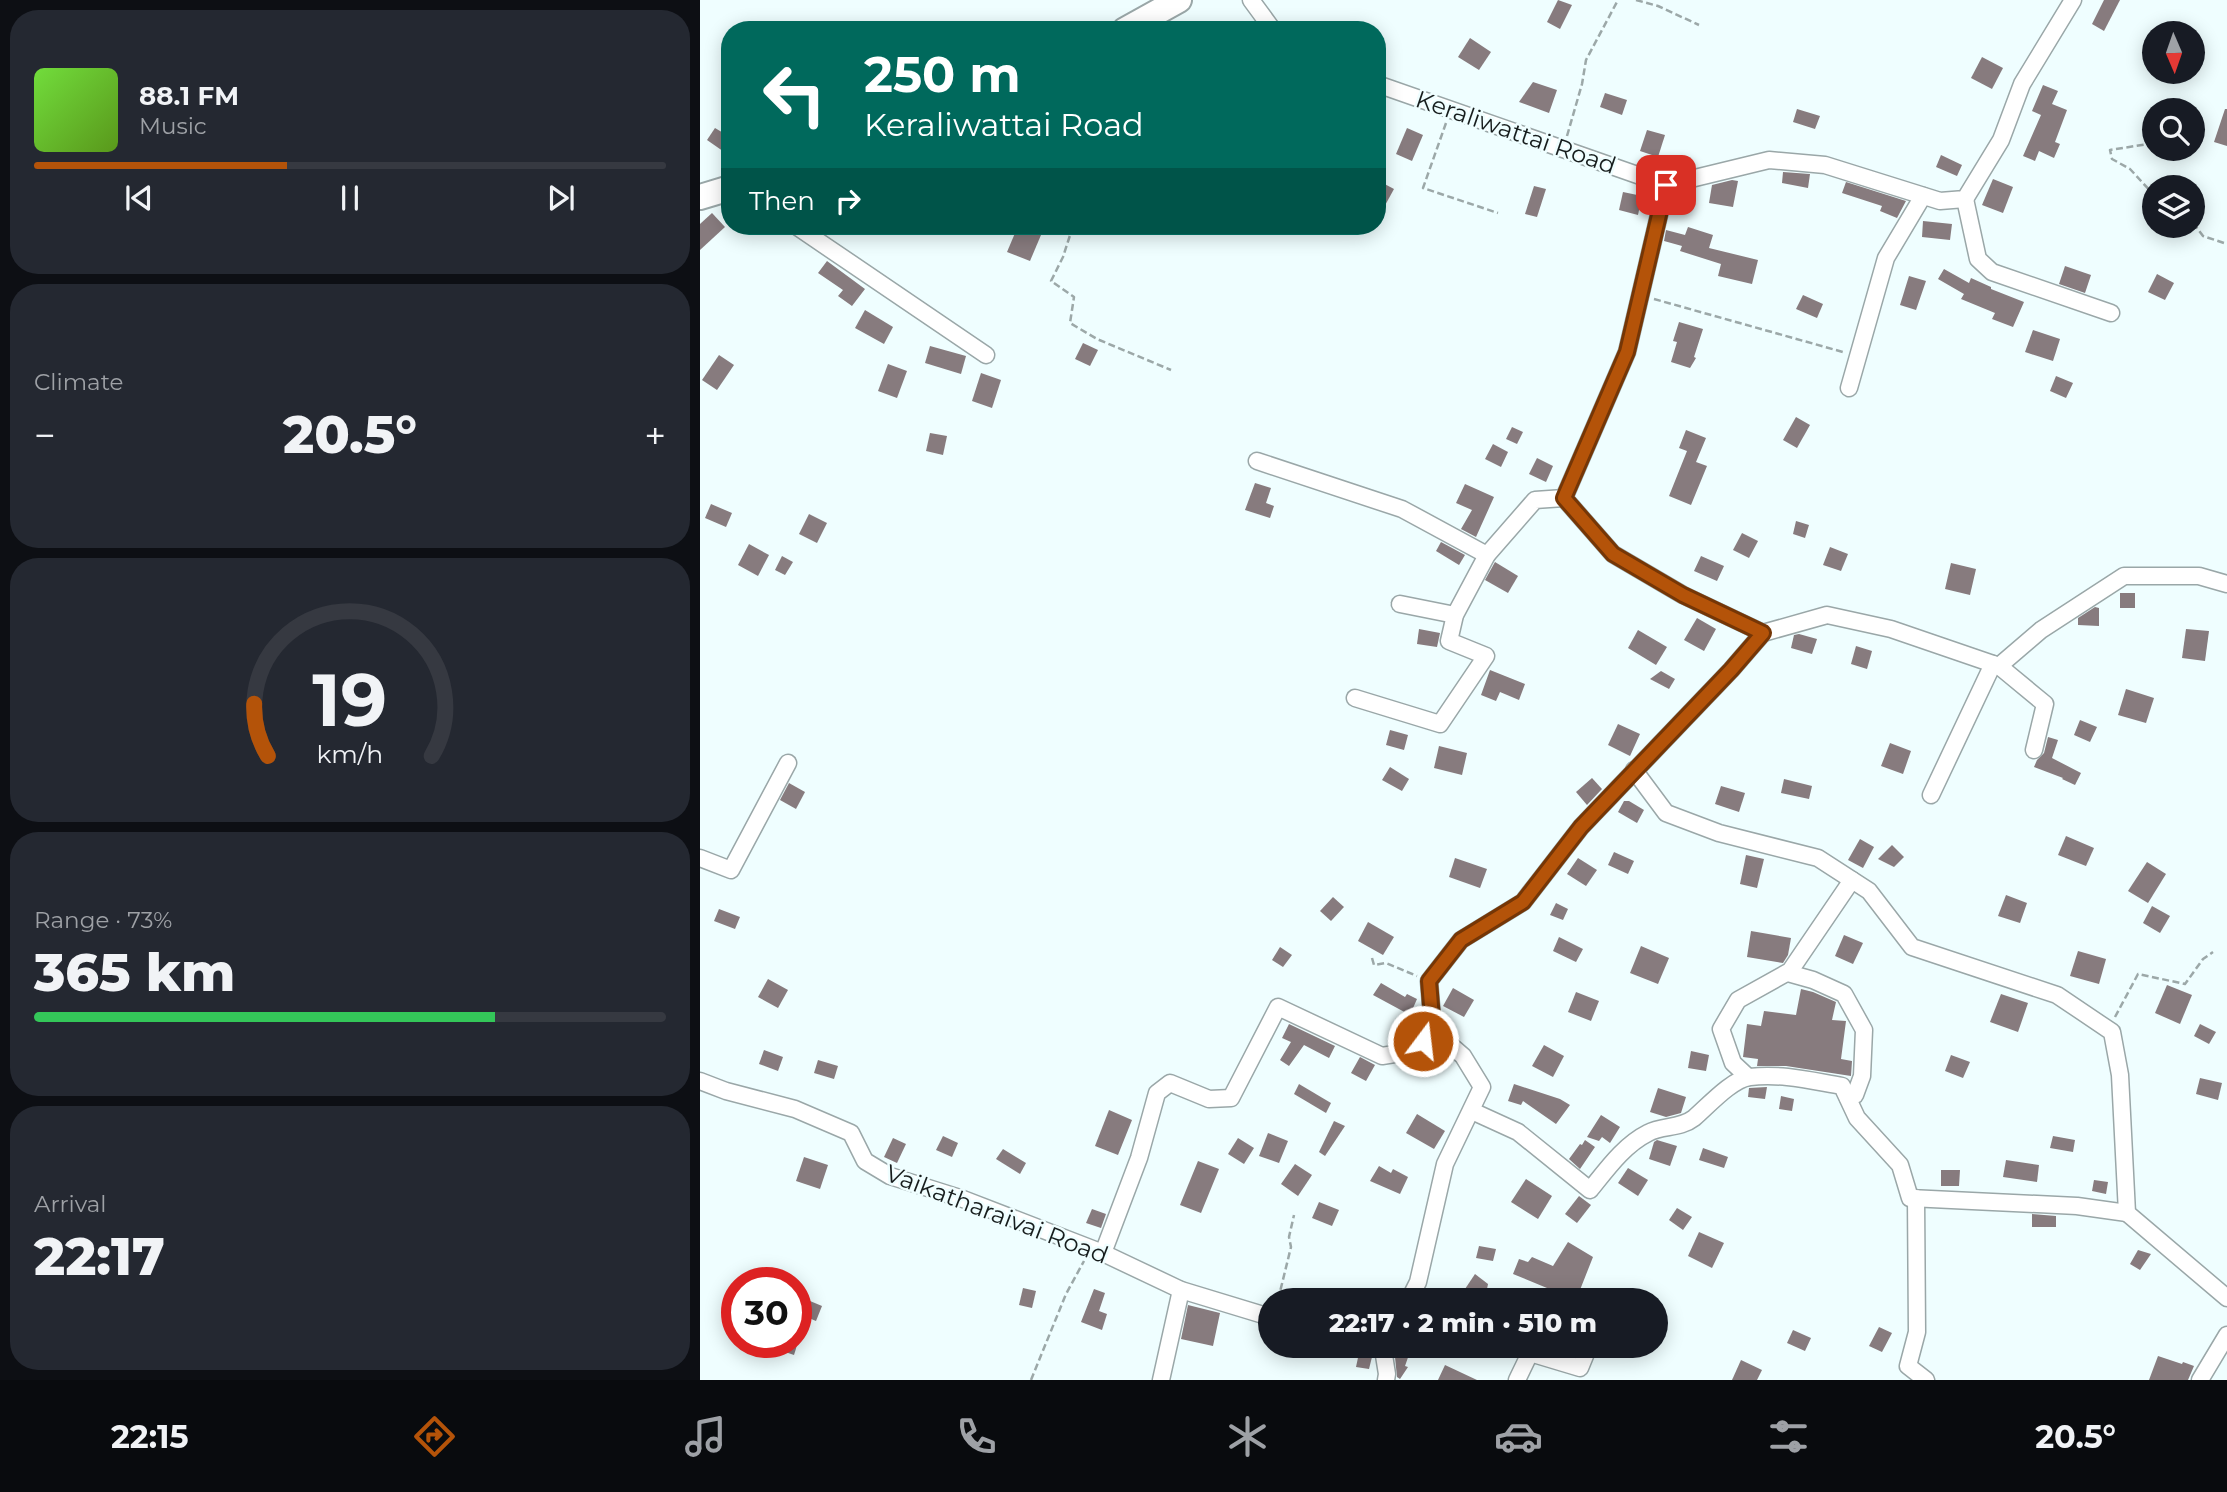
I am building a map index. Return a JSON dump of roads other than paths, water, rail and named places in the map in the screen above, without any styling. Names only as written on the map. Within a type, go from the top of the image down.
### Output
[{"type":"main road","points":[[1141,21],[1179,0]]},
{"type":"main road","points":[[700,197],[721,191]]},
{"type":"street","points":[[1251,0],[1266,21]]},
{"type":"street","points":[[2073,0],[2022,84],[2001,140],[1965,199],[1979,260],[1992,272],[2111,313]]},
{"type":"street","name":"Keraliwattai Road","points":[[1386,87],[1666,185]]},
{"type":"street","points":[[1564,498],[1627,352],[1666,185],[1769,160],[1825,165],[1940,201],[1965,199]]},
{"type":"street","points":[[1849,388],[1886,258],[1923,196]]},
{"type":"street","points":[[809,235],[986,355]]},
{"type":"street","points":[[1257,461],[1402,509],[1487,555]]},
{"type":"street","points":[[1355,698],[1440,724],[1486,656],[1449,641],[1455,615],[1487,555],[1535,500],[1564,498]]},
{"type":"street","points":[[1564,498],[1613,554],[1683,595],[1763,633]]},
{"type":"street","points":[[1931,795],[1996,665],[2041,630],[2124,576],[2199,576],[2227,584]]},
{"type":"street","points":[[1400,604],[1455,615]]},
{"type":"street","points":[[1415,1288],[1445,1164],[1482,1087],[1463,1056],[1433,1030],[1429,981],[1461,940],[1523,902],[1581,827],[1763,633],[1827,615],[1891,629],[1996,665],[2045,704],[2034,750]]},
{"type":"street","points":[[700,858],[731,870],[788,763]]},
{"type":"street","points":[[1634,771],[1666,813],[1719,833],[1818,859],[1869,891],[1912,947],[2057,995],[2112,1032],[2120,1075],[2127,1213]]},
{"type":"street","points":[[1748,1077],[1733,1063],[1721,1029],[1738,1000],[1787,972],[1852,880]]},
{"type":"street","points":[[1787,972],[1844,994],[1864,1030],[1862,1076],[1855,1095],[1848,1098]]},
{"type":"street","points":[[1097,1251],[1139,1158],[1157,1093],[1170,1083],[1209,1099],[1231,1098],[1278,1007],[1382,1056],[1413,1051],[1433,1030]]},
{"type":"street","points":[[1472,1111],[1518,1132],[1590,1190],[1621,1153],[1649,1132],[1679,1126],[1693,1118],[1710,1101],[1748,1077],[1777,1076],[1842,1086],[1857,1118],[1900,1165],[1910,1198],[2077,1206],[2127,1213],[2227,1298]]},
{"type":"street","name":"Vaikatharaivai Road","points":[[700,1081],[726,1091],[795,1109],[851,1133],[865,1161],[891,1176],[963,1199],[1097,1251],[1181,1290],[1258,1313]]},
{"type":"street","points":[[1916,1198],[1917,1332],[1908,1366],[1926,1380]]},
{"type":"street","points":[[1161,1380],[1181,1290]]},
{"type":"street","points":[[2200,1380],[2227,1335]]},
{"type":"street","points":[[1383,1358],[1388,1374],[1386,1380]]},
{"type":"street","points":[[1517,1380],[1528,1358]]},
{"type":"street","points":[[1547,1358],[1580,1368],[1584,1358]]}]
